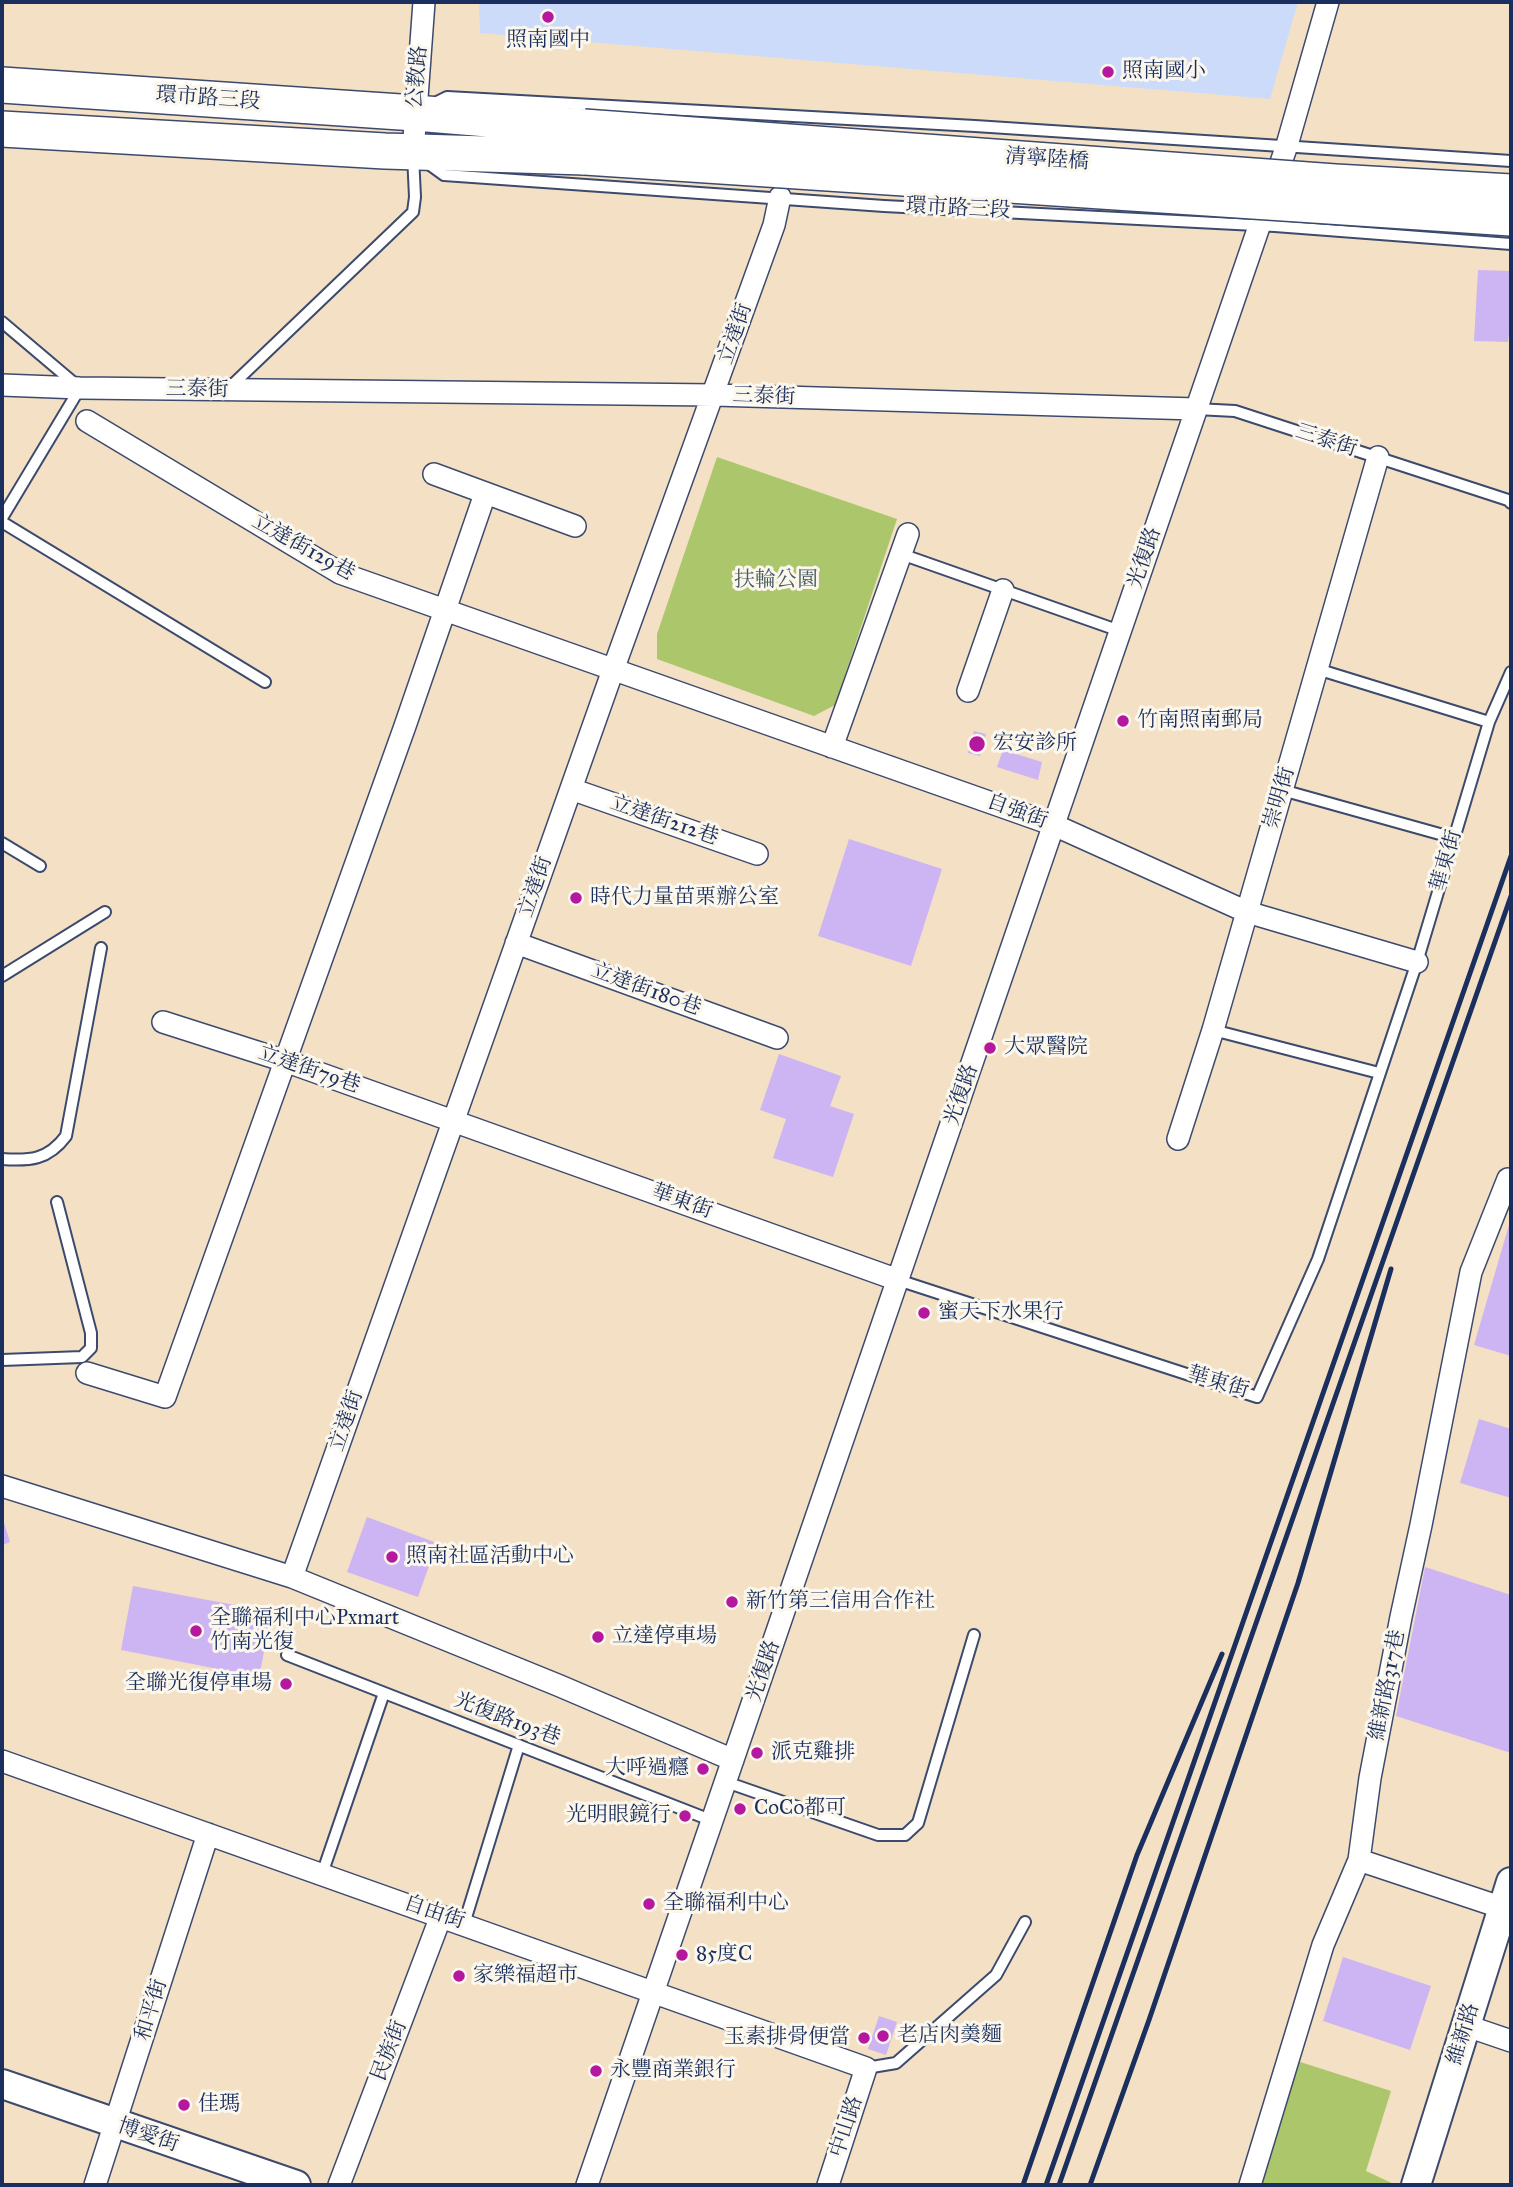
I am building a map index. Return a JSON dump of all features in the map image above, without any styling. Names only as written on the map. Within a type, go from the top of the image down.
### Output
[{"type":"main road","name":"環市路三段","points":[[2,85],[415,113],[584,142]]},
{"type":"main road","name":"環市路三段","points":[[2,129],[413,152],[584,142]]},
{"type":"main road","name":"清寧陸橋","points":[[584,142],[1511,192]]},
{"type":"main road","name":"清寧陸橋","points":[[584,142],[1511,218]]},
{"type":"street","name":"公教路","points":[[413,152],[424,2]]},
{"type":"street","name":"光復路","points":[[587,2185],[1260,225],[1287,145],[1328,2]]},
{"type":"street","name":"立達街","points":[[292,1577],[613,670],[714,396],[774,225],[780,197]]},
{"type":"street","name":"三泰街","points":[[2,386],[714,396],[1196,409]]},
{"type":"street","name":"立達街129巷","points":[[87,421],[340,573],[613,670]]},
{"type":"street","name":"崇明街","points":[[1178,1139],[1213,1030],[1378,457]]},
{"type":"street","points":[[434,474],[575,526]]},
{"type":"street","points":[[87,1373],[165,1397],[485,494]]},
{"type":"street","points":[[832,747],[904,544]]},
{"type":"street","points":[[968,691],[1003,590]]},
{"type":"street","name":"自強街","points":[[613,670],[1054,825],[1247,912],[1418,962]]},
{"type":"street","name":"立達街212巷","points":[[571,789],[757,854]]},
{"type":"street","name":"立達街180巷","points":[[516,943],[777,1038]]},
{"type":"street","name":"立達街79巷","points":[[163,1021],[454,1120]]},
{"type":"street","name":"華東街","points":[[454,1120],[898,1280]]},
{"type":"street","name":"維新路317巷","points":[[1250,2185],[1323,1945],[1359,1860],[1370,1778],[1471,1272],[1510,1179]]},
{"type":"street","points":[[2,1486],[292,1577],[733,1760]]},
{"type":"street","name":"自由街","points":[[2,1761],[866,2068]]},
{"type":"street","name":"和平街","points":[[95,2185],[208,1834]]},
{"type":"street","points":[[1359,1860],[1508,1900]]},
{"type":"street","name":"維新路","points":[[1416,2185],[1508,1900]]},
{"type":"street","name":"民族街","points":[[339,2185],[441,1916]]},
{"type":"street","points":[[1467,2026],[1511,2040]]},
{"type":"street","name":"中山路","points":[[828,2185],[866,2068]]},
{"type":"street","name":"博愛街","points":[[2,2084],[296,2185]]},
{"type":"lane","points":[[415,113],[447,97],[1129,135],[1511,162]]},
{"type":"lane","points":[[1126,218],[1129,135]]},
{"type":"lane","points":[[1154,219],[1158,137]]},
{"type":"lane","points":[[227,390],[413,212],[413,152]]},
{"type":"lane","name":"環市路三段","points":[[413,152],[444,175],[884,206],[1260,225],[1511,244]]},
{"type":"lane","points":[[2,322],[80,388],[2,520],[265,681]]},
{"type":"lane","name":"三泰街","points":[[1196,409],[1235,411],[1511,503]]},
{"type":"lane","points":[[904,544],[1003,590],[1120,631]]},
{"type":"lane","points":[[1317,669],[1489,722]]},
{"type":"lane","name":"華東街","points":[[898,1280],[1257,1396],[1318,1259],[1418,962],[1489,722],[1511,671]]},
{"type":"lane","points":[[1282,790],[1454,838]]},
{"type":"lane","points":[[2,843],[40,866]]},
{"type":"lane","points":[[2,976],[105,912]]},
{"type":"lane","points":[[2,1159],[30,1161],[56,1149],[66,1136],[101,948]]},
{"type":"lane","points":[[1213,1030],[1379,1073]]},
{"type":"lane","points":[[2,1360],[82,1357],[91,1348],[91,1333],[57,1202]]},
{"type":"lane","points":[[726,1782],[877,1835],[905,1835],[918,1823],[974,1634]]},
{"type":"lane","name":"光復路193巷","points":[[286,1655],[713,1821]]},
{"type":"lane","points":[[322,1874],[384,1693]]},
{"type":"lane","points":[[464,1924],[519,1745]]},
{"type":"lane","points":[[866,2068],[896,2063],[996,1975],[1025,1922]]},
{"type":"shaded area","name":"照南國小","points":[[479,2],[1298,2],[1270,99],[480,33]]},
{"type":"green space","name":"扶輪公園","points":[[717,457],[897,519],[835,705],[814,716],[657,659],[657,634]]},
{"type":"green space","points":[[1294,2060],[1391,2091],[1366,2171],[1396,2185],[1255,2185]]},
{"type":"building","points":[[1478,270],[1511,271],[1508,342],[1474,341]]},
{"type":"building","name":"宏安診所","points":[[974,731],[986,734],[980,756],[968,753]]},
{"type":"building","points":[[1003,750],[1042,762],[1038,780],[997,767]]},
{"type":"building","points":[[849,839],[942,869],[911,966],[818,936]]},
{"type":"building","points":[[779,1054],[841,1076],[830,1106],[854,1114],[833,1177],[773,1158],[786,1119],[760,1110]]},
{"type":"building","points":[[1511,1218],[1511,1356],[1474,1345]]},
{"type":"building","points":[[1479,1419],[1511,1429],[1511,1498],[1460,1483]]},
{"type":"building","points":[[2,1516],[10,1542],[2,1545]]},
{"type":"building","name":"照南社區活動中心","points":[[367,1517],[437,1543],[418,1597],[347,1572]]},
{"type":"building","points":[[1425,1567],[1511,1595],[1511,1753],[1396,1716]]},
{"type":"building","name":"全聯福利中心Pxmart 竹南光復","points":[[133,1586],[272,1612],[259,1677],[121,1650]]},
{"type":"building","points":[[1343,1957],[1431,1986],[1410,2050],[1323,2021]]},
{"type":"building","name":"老店肉羮麵","points":[[879,2016],[897,2022],[886,2055],[868,2049]]},
{"type":"railway","points":[[1046,2185],[1511,856]]},
{"type":"railway","points":[[1059,2185],[1511,896]]},
{"type":"railway","points":[[1090,2185],[1298,1583],[1391,1269]]},
{"type":"railway","points":[[1023,2185],[1137,1855],[1222,1654]]},
{"type":"place","name":"照南國中","points":[[548,17]]},
{"type":"place","name":"照南國小","points":[[1108,72]]},
{"type":"place","name":"竹南照南郵局","points":[[1123,721]]},
{"type":"place","name":"宏安診所","points":[[977,744]]},
{"type":"place","name":"時代力量苗栗辦公室","points":[[576,898]]},
{"type":"place","name":"大眾醫院","points":[[990,1048]]},
{"type":"place","name":"蜜天下水果行","points":[[924,1313]]},
{"type":"place","name":"照南社區活動中心","points":[[392,1557]]},
{"type":"place","name":"新竹第三信用合作社","points":[[732,1602]]},
{"type":"place","name":"全聯福利中心Pxmart 竹南光復","points":[[196,1631]]},
{"type":"place","name":"立達停車場","points":[[598,1637]]},
{"type":"place","name":"全聯光復停車場","points":[[286,1684]]},
{"type":"place","name":"派克雞排","points":[[757,1753]]},
{"type":"place","name":"大呼過癮","points":[[703,1769]]},
{"type":"place","name":"CoCo都可","points":[[740,1809]]},
{"type":"place","name":"光明眼鏡行","points":[[685,1816]]},
{"type":"place","name":"全聯福利中心","points":[[649,1904]]},
{"type":"place","name":"85度C","points":[[682,1955]]},
{"type":"place","name":"家樂福超市","points":[[459,1976]]},
{"type":"place","name":"老店肉羮麵","points":[[883,2036]]},
{"type":"place","name":"玉素排骨便當","points":[[864,2038]]},
{"type":"place","name":"永豐商業銀行","points":[[596,2071]]},
{"type":"place","name":"佳瑪","points":[[184,2105]]}]
